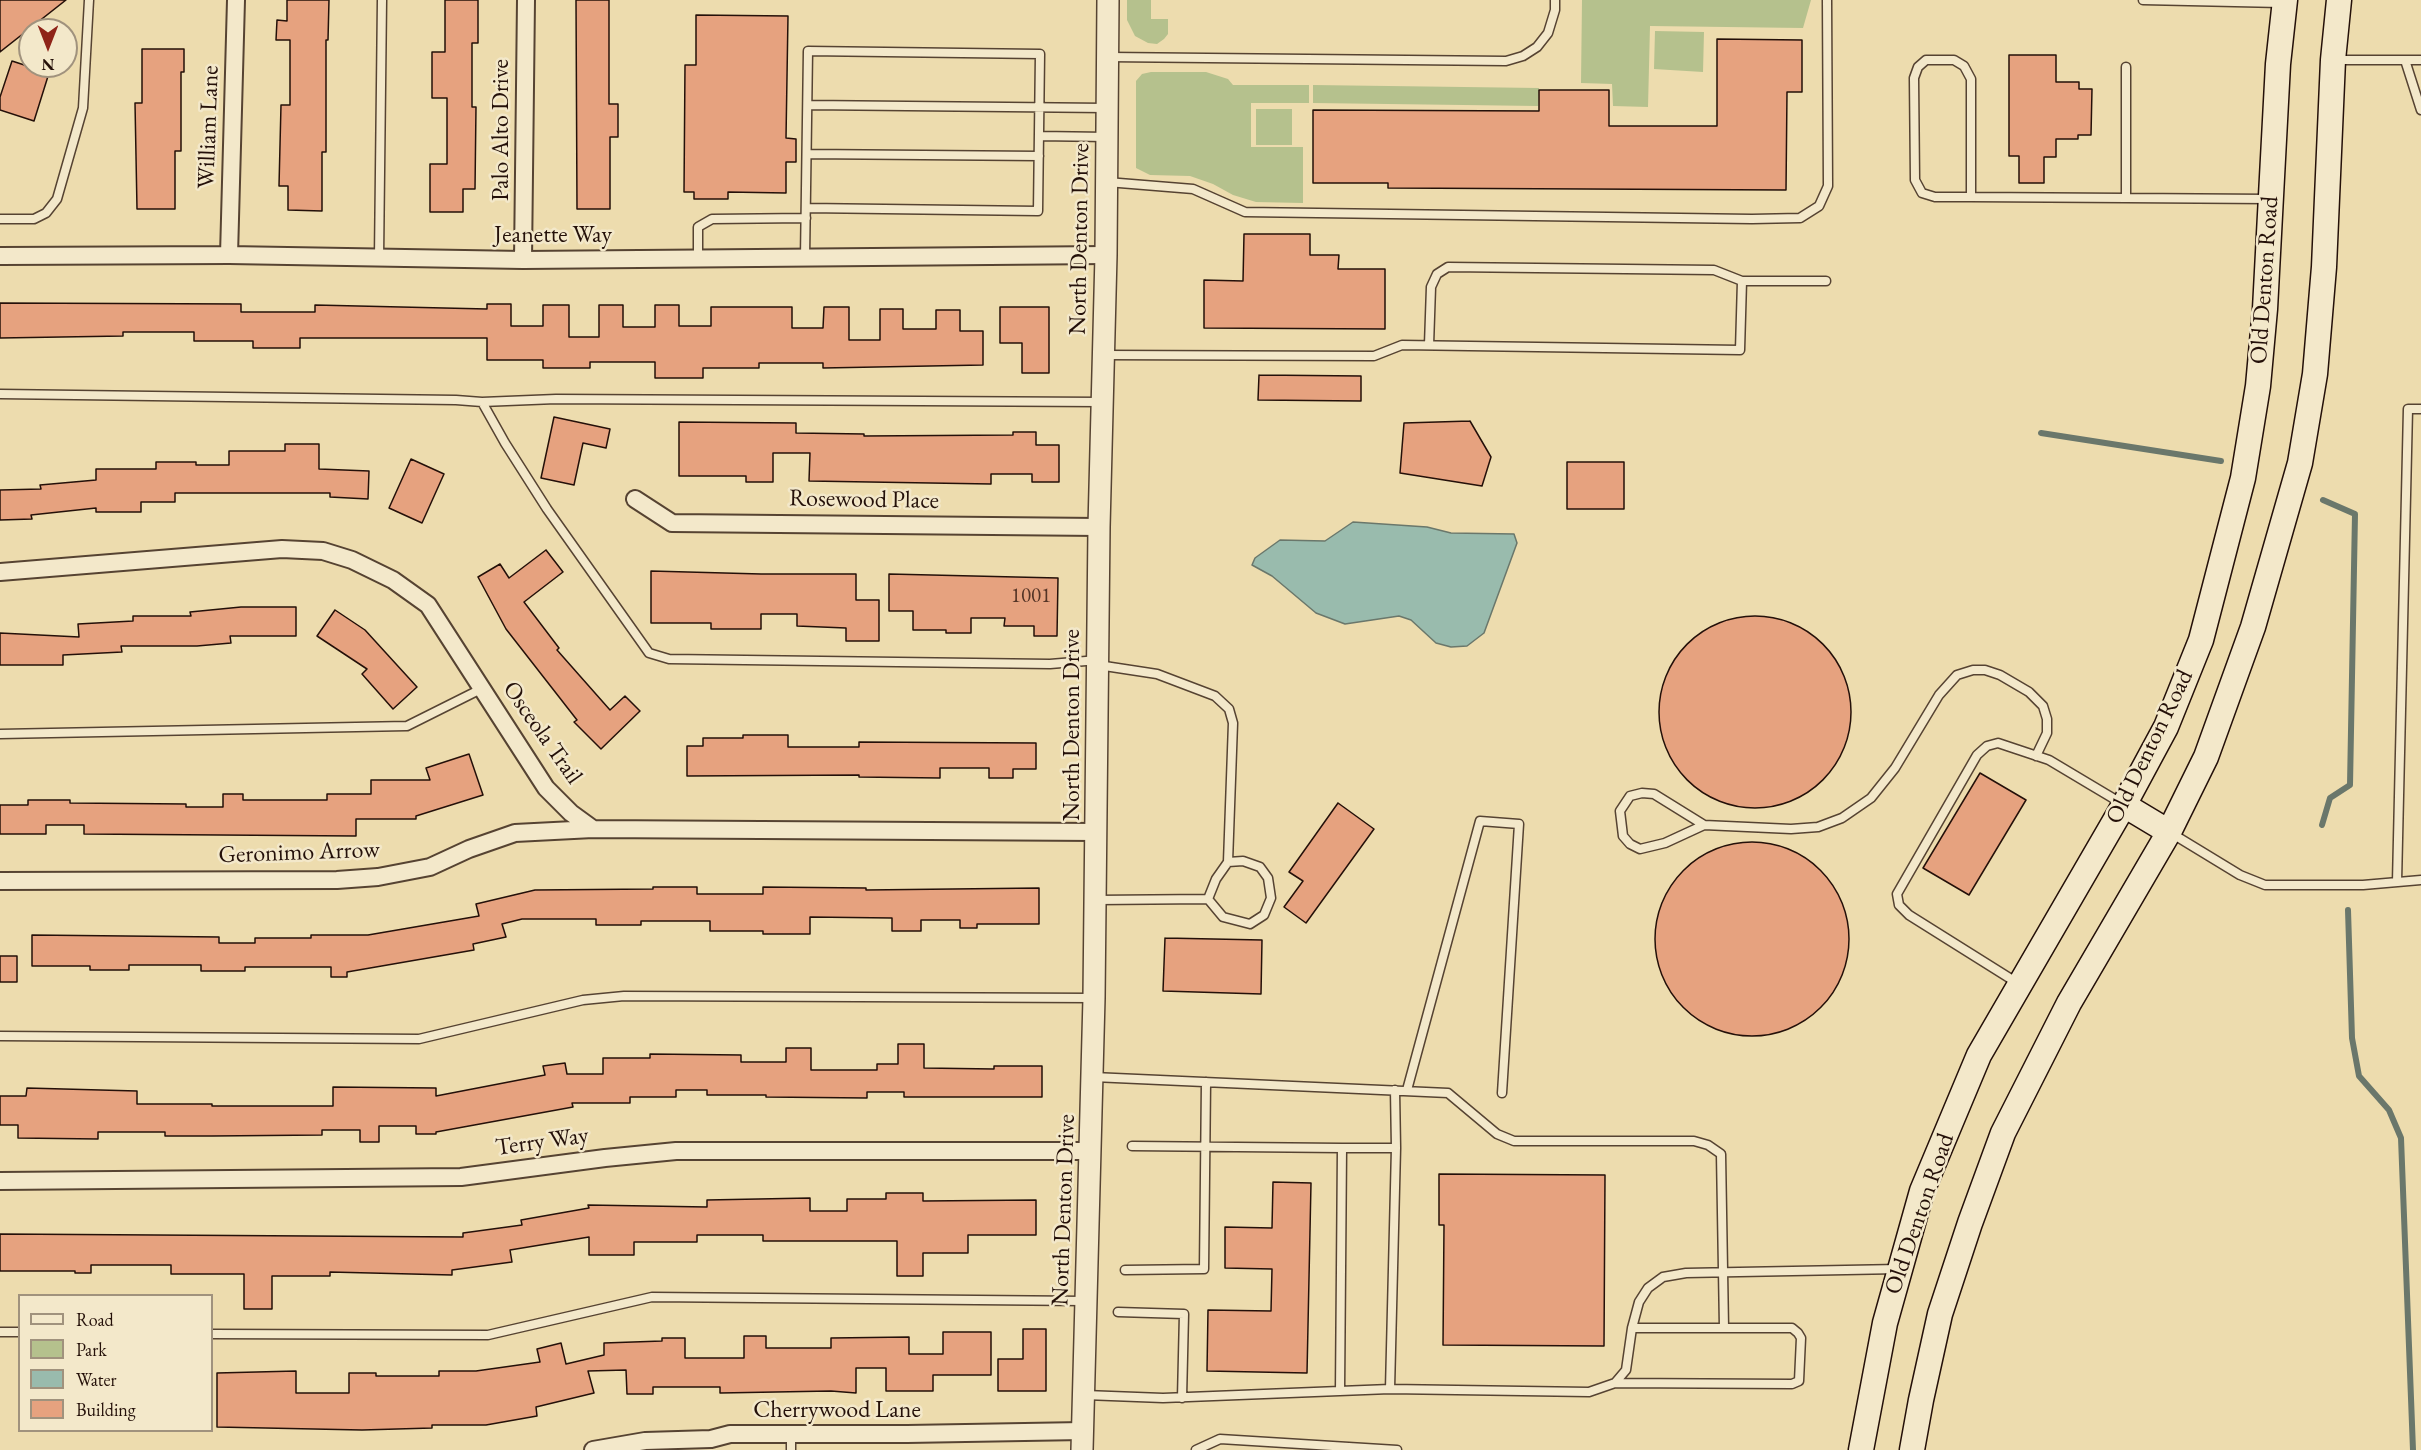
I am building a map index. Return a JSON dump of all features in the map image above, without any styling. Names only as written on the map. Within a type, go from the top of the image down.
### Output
[{"type":"main road","name":"Old Denton Road","points":[[1912,1450],[1940,1314],[2003,1133],[2069,1003],[2169,832],[2206,757],[2253,627],[2300,463],[2315,374],[2324,267],[2333,60],[2339,0]]},
{"type":"main road","name":"Old Denton Road","points":[[1861,1450],[1884,1323],[1922,1191],[1979,1055],[2124,805],[2166,727],[2199,646],[2243,478],[2258,386],[2265,309],[2278,64],[2285,2]]},
{"type":"main road","points":[[2124,805],[2169,832]]},
{"type":"street","name":"William Lane","points":[[229,255],[236,0]]},
{"type":"street","name":"Palo Alto Drive","points":[[523,260],[526,0]]},
{"type":"street","name":"North Denton Drive","points":[[1083,1441],[1093,1077],[1108,0]]},
{"type":"street","name":"Jeanette Way","points":[[0,256],[229,255],[523,260],[1106,255]]},
{"type":"street","name":"Rosewood Place","points":[[635,499],[672,523],[1099,527]]},
{"type":"street","name":"Osceola Trail","points":[[0,572],[282,549],[323,551],[352,560],[393,580],[428,605],[546,788],[571,813],[593,830]]},
{"type":"street","points":[[593,830],[1097,832]]},
{"type":"street","name":"Geronimo Arrow","points":[[0,880],[337,880],[378,877],[430,867],[469,849],[514,833],[593,830]]},
{"type":"street","name":"Terry Way","points":[[0,1181],[461,1177],[676,1151],[1091,1151]]},
{"type":"street","name":"Cherrywood Lane","points":[[593,1450],[711,1439],[730,1434],[791,1442],[1083,1441]]},
{"type":"lane","points":[[0,219],[34,219],[46,213],[57,199],[83,108],[89,0]]},
{"type":"lane","points":[[379,258],[382,0]]},
{"type":"lane","points":[[1107,57],[1506,60],[1523,56],[1537,47],[1548,33],[1555,10],[1555,0]]},
{"type":"lane","points":[[1107,182],[1193,189],[1245,212],[1800,218],[1819,206],[1828,186],[1827,0]]},
{"type":"lane","points":[[2143,0],[2285,2]]},
{"type":"lane","points":[[698,259],[698,227],[712,219],[806,213],[1038,211],[1040,54],[808,51],[808,105],[806,213],[805,259]]},
{"type":"lane","points":[[1971,197],[1971,79],[1964,66],[1954,60],[1926,60],[1918,67],[1914,78],[1915,180],[1922,193],[1935,197],[2271,199]]},
{"type":"lane","points":[[2333,60],[2421,60]]},
{"type":"lane","points":[[2405,60],[2421,111]]},
{"type":"lane","points":[[2126,67],[2126,198]]},
{"type":"lane","points":[[808,105],[1107,108]]},
{"type":"lane","points":[[1039,136],[1107,137]]},
{"type":"lane","points":[[807,154],[1039,156]]},
{"type":"lane","points":[[1428,345],[1431,287],[1437,273],[1448,267],[1714,270],[1742,281],[1826,281]]},
{"type":"lane","points":[[1104,355],[1374,356],[1402,345],[1740,350],[1742,281]]},
{"type":"lane","points":[[0,394],[482,402],[555,399],[1102,402]]},
{"type":"lane","points":[[482,402],[547,509],[649,652],[669,659],[1050,664],[1098,662],[1157,674],[1215,696],[1229,709],[1233,723],[1228,862],[1216,879],[1208,899]]},
{"type":"lane","points":[[2397,882],[2408,409],[2421,409]]},
{"type":"lane","points":[[1704,825],[1654,794],[1642,793],[1630,796],[1620,811],[1623,836],[1630,844],[1640,849],[1665,843],[1704,825],[1791,829],[1818,827],[1842,818],[1871,798],[1895,768],[1939,695],[1957,675],[1973,670],[1985,670],[2000,675],[2029,692],[2043,706],[2047,719],[2047,733],[2036,756]]},
{"type":"lane","points":[[0,734],[407,726],[481,689]]},
{"type":"lane","points":[[2020,984],[1909,915],[1899,905],[1897,894],[1977,755],[1987,746],[1998,743],[2049,760],[2124,805]]},
{"type":"lane","points":[[1407,1090],[1480,821],[1519,824],[1502,1093]]},
{"type":"lane","points":[[2169,832],[2240,875],[2265,885],[2363,885],[2421,880]]},
{"type":"lane","points":[[1096,900],[1208,899],[1223,916],[1250,924],[1264,915],[1271,897],[1268,878],[1260,867],[1243,861],[1228,862]]},
{"type":"lane","points":[[0,1036],[419,1039],[583,1000],[624,996],[1094,998]]},
{"type":"lane","points":[[1093,1077],[1448,1093],[1497,1134],[1514,1141],[1694,1141],[1708,1145],[1721,1154],[1725,1273],[1724,1328]]},
{"type":"lane","points":[[1125,1270],[1204,1269],[1206,1082]]},
{"type":"lane","points":[[1389,1389],[1396,1148],[1395,1090]]},
{"type":"lane","points":[[1132,1146],[1396,1148]]},
{"type":"lane","points":[[1340,1391],[1342,1148]]},
{"type":"lane","points":[[1616,1383],[1626,1370],[1632,1328],[1639,1302],[1648,1288],[1663,1277],[1686,1274],[1900,1269]]},
{"type":"lane","points":[[213,1334],[488,1335],[652,1297],[1087,1301]]},
{"type":"lane","points":[[1118,1312],[1184,1314],[1182,1398]]},
{"type":"lane","points":[[1084,1395],[1182,1398],[1389,1389],[1589,1392],[1616,1383],[1792,1384],[1799,1381],[1801,1338],[1792,1328],[1632,1328]]},
{"type":"lane","points":[[0,1332],[18,1332]]},
{"type":"lane","points":[[1196,1450],[1220,1439],[1397,1450]]},
{"type":"green space","points":[[1127,0],[1151,0],[1151,19],[1168,19],[1168,34],[1164,39],[1157,44],[1148,43],[1135,36],[1127,20]]},
{"type":"green space","points":[[1582,0],[1811,0],[1803,28],[1650,26],[1648,107],[1613,106],[1612,84],[1581,83]]},
{"type":"green space","points":[[1655,31],[1704,32],[1703,72],[1654,69]]},
{"type":"green space","points":[[1206,72],[1228,79],[1233,85],[1309,85],[1309,103],[1251,103],[1251,147],[1303,147],[1303,203],[1256,202],[1233,195],[1213,184],[1190,176],[1150,175],[1136,168],[1136,81],[1142,74]]},
{"type":"green space","points":[[1313,85],[1539,88],[1538,106],[1313,103]]},
{"type":"green space","points":[[1256,109],[1292,109],[1292,145],[1256,145]]},
{"type":"water","points":[[1353,522],[1427,527],[1451,533],[1514,534],[1517,543],[1484,633],[1467,646],[1451,647],[1436,643],[1411,620],[1399,616],[1345,624],[1316,613],[1272,576],[1252,565],[1255,558],[1280,540],[1325,541]]},
{"type":"building","points":[[0,0],[66,0],[43,18],[18,18],[18,38],[0,52]]},
{"type":"building","points":[[287,0],[329,0],[328,40],[326,40],[326,152],[322,152],[322,211],[288,210],[288,186],[279,186],[281,105],[290,105],[290,40],[276,40],[277,20],[287,21]]},
{"type":"building","points":[[445,0],[478,0],[478,43],[472,43],[472,107],[476,107],[475,189],[463,189],[463,212],[430,212],[430,164],[447,164],[447,98],[432,98],[432,52],[445,52]]},
{"type":"building","points":[[576,0],[609,0],[609,104],[618,104],[618,137],[610,137],[610,209],[577,209]]},
{"type":"building","points":[[696,15],[788,16],[786,138],[796,139],[796,162],[786,162],[786,193],[728,192],[728,199],[694,199],[694,192],[684,192],[685,65],[696,65]]},
{"type":"building","points":[[1717,39],[1802,40],[1802,92],[1787,92],[1786,190],[1388,188],[1388,183],[1313,183],[1313,110],[1539,111],[1539,90],[1609,90],[1609,126],[1717,126]]},
{"type":"building","points":[[142,49],[184,49],[184,72],[181,72],[181,151],[175,151],[175,209],[137,209],[135,103],[142,103]]},
{"type":"building","points":[[2009,55],[2056,55],[2056,82],[2079,82],[2079,89],[2092,89],[2091,135],[2078,135],[2078,139],[2056,139],[2056,157],[2044,157],[2044,183],[2019,183],[2019,156],[2009,156]]},
{"type":"building","points":[[12,61],[18,63],[18,78],[47,78],[34,121],[0,110],[0,97]]},
{"type":"building","points":[[1244,234],[1310,234],[1310,255],[1339,255],[1338,269],[1385,269],[1385,329],[1204,328],[1204,280],[1243,281]]},
{"type":"building","points":[[0,303],[241,304],[241,312],[315,312],[315,305],[487,309],[487,304],[511,304],[511,326],[543,326],[543,305],[569,305],[569,337],[599,337],[599,305],[623,305],[623,327],[655,327],[655,305],[679,305],[679,326],[711,326],[711,307],[792,307],[792,328],[823,328],[824,307],[849,307],[849,340],[880,340],[880,309],[903,309],[903,329],[936,329],[936,310],[960,310],[960,331],[983,331],[983,365],[823,368],[823,363],[759,363],[759,368],[703,368],[703,378],[655,378],[655,362],[590,362],[590,368],[543,368],[543,360],[487,360],[487,338],[300,338],[300,348],[253,348],[253,341],[194,341],[194,332],[123,332],[123,336],[0,338]]},
{"type":"building","points":[[1000,307],[1049,307],[1049,373],[1022,373],[1022,343],[1000,343]]},
{"type":"building","points":[[1259,375],[1361,376],[1361,401],[1258,400]]},
{"type":"building","points":[[554,417],[610,429],[606,448],[583,443],[574,485],[541,478]]},
{"type":"building","points":[[1470,421],[1491,457],[1482,486],[1400,473],[1404,423]]},
{"type":"building","points":[[679,422],[796,423],[796,433],[864,434],[864,436],[1013,435],[1013,432],[1036,432],[1036,445],[1059,445],[1059,482],[1032,482],[1032,474],[991,474],[991,484],[809,481],[810,453],[773,453],[773,482],[746,482],[746,476],[679,476]]},
{"type":"building","points":[[285,444],[319,444],[319,469],[369,471],[368,499],[330,497],[330,493],[175,493],[175,502],[141,502],[141,512],[96,512],[96,508],[31,515],[32,519],[0,520],[0,490],[41,489],[40,485],[96,480],[96,469],[156,469],[156,462],[229,465],[229,451],[285,451]]},
{"type":"building","points":[[411,459],[444,474],[422,523],[389,508]]},
{"type":"building","points":[[1567,462],[1624,462],[1624,509],[1567,509]]},
{"type":"building","points":[[546,550],[563,572],[524,602],[559,648],[557,650],[610,710],[625,696],[640,711],[601,749],[574,722],[577,720],[506,629],[478,577],[500,564],[509,578]]},
{"type":"building","points":[[651,571],[856,574],[856,600],[879,600],[879,641],[846,641],[846,628],[797,626],[797,614],[761,614],[761,629],[711,629],[711,623],[651,623]]},
{"type":"building","points":[[889,574],[1058,578],[1057,636],[1034,636],[1034,626],[1004,626],[1005,618],[971,618],[971,633],[913,630],[913,611],[889,611]]},
{"type":"building","points":[[241,607],[296,607],[296,636],[230,636],[231,643],[197,646],[121,646],[122,652],[63,655],[63,665],[0,665],[0,633],[79,637],[78,624],[133,621],[133,616],[191,616],[190,612]]},
{"type":"building","points":[[335,610],[365,630],[417,687],[393,709],[362,674],[367,669],[317,636]]},
{"type":"building","points":[[1764,616],[1774,617],[1800,627],[1816,637],[1830,651],[1844,675],[1850,693],[1850,731],[1844,749],[1830,773],[1816,787],[1792,801],[1774,807],[1746,808],[1736,807],[1710,797],[1694,787],[1680,773],[1666,749],[1660,731],[1659,703],[1660,693],[1670,667],[1680,651],[1694,637],[1718,623],[1736,617]]},
{"type":"building","points":[[743,735],[788,735],[788,747],[859,747],[859,742],[1036,743],[1036,769],[1013,769],[1013,778],[989,778],[989,768],[940,768],[940,778],[859,777],[859,775],[687,776],[687,746],[703,746],[703,738],[743,738]]},
{"type":"building","points":[[469,754],[483,795],[416,816],[416,819],[356,819],[356,836],[84,834],[84,825],[46,825],[46,834],[0,834],[0,805],[28,805],[28,800],[223,807],[223,794],[243,794],[243,800],[327,800],[327,794],[371,794],[371,780],[430,780],[426,768]]},
{"type":"building","points":[[1980,773],[2026,800],[1969,895],[1923,868]]},
{"type":"building","points":[[1338,803],[1374,829],[1306,923],[1284,907],[1303,881],[1289,872]]},
{"type":"building","points":[[1752,842],[1771,844],[1789,850],[1813,864],[1827,878],[1841,902],[1847,920],[1849,939],[1847,958],[1841,976],[1827,1000],[1813,1014],[1789,1028],[1771,1034],[1752,1036],[1733,1034],[1715,1028],[1691,1014],[1677,1000],[1663,976],[1657,958],[1655,939],[1657,920],[1663,902],[1677,878],[1691,864],[1715,850],[1733,844]]},
{"type":"building","points":[[653,887],[697,887],[697,894],[763,894],[763,887],[866,888],[866,890],[1039,888],[1039,924],[977,924],[977,928],[960,928],[960,920],[921,920],[921,931],[892,931],[892,918],[810,917],[810,934],[763,934],[763,931],[710,931],[710,921],[641,921],[641,925],[596,925],[596,919],[522,919],[502,924],[506,937],[473,944],[474,950],[347,972],[347,977],[331,977],[331,967],[245,967],[245,971],[201,971],[201,965],[129,965],[129,970],[90,970],[90,966],[32,966],[32,935],[219,937],[219,943],[255,943],[255,938],[368,935],[479,916],[476,904],[535,890],[653,889]]},
{"type":"building","points":[[1165,938],[1262,940],[1261,994],[1163,991]]},
{"type":"building","points":[[0,956],[17,956],[17,982],[0,982]]},
{"type":"building","points":[[898,1044],[924,1044],[924,1068],[994,1069],[994,1066],[1042,1066],[1042,1097],[904,1097],[904,1092],[867,1092],[867,1098],[766,1097],[766,1095],[707,1095],[707,1090],[676,1090],[676,1097],[630,1097],[630,1103],[572,1103],[573,1107],[436,1132],[436,1134],[416,1134],[416,1126],[379,1126],[379,1142],[360,1142],[360,1130],[322,1130],[322,1135],[212,1136],[165,1136],[165,1132],[98,1132],[98,1139],[18,1138],[18,1125],[0,1125],[0,1096],[26,1096],[27,1088],[137,1091],[137,1104],[333,1106],[333,1087],[436,1088],[436,1096],[545,1075],[543,1066],[565,1063],[567,1074],[603,1074],[603,1058],[650,1058],[650,1054],[741,1055],[741,1062],[786,1062],[786,1048],[811,1048],[811,1070],[877,1070],[877,1064],[898,1064]]},
{"type":"building","points":[[1439,1174],[1605,1175],[1604,1346],[1443,1345],[1444,1225],[1439,1225]]},
{"type":"building","points":[[1273,1182],[1311,1183],[1307,1373],[1207,1371],[1208,1310],[1271,1311],[1272,1269],[1225,1268],[1225,1227],[1272,1228]]},
{"type":"building","points":[[886,1193],[923,1193],[923,1201],[1036,1200],[1036,1235],[968,1235],[968,1253],[923,1253],[923,1276],[897,1276],[897,1241],[763,1241],[763,1235],[697,1235],[697,1242],[634,1242],[634,1255],[589,1255],[589,1237],[510,1250],[512,1262],[452,1270],[452,1275],[330,1272],[330,1276],[272,1276],[272,1309],[244,1309],[244,1274],[171,1274],[171,1265],[91,1265],[91,1273],[0,1271],[0,1234],[463,1237],[463,1233],[522,1225],[521,1220],[589,1208],[588,1205],[707,1207],[707,1200],[810,1198],[810,1211],[847,1211],[847,1199],[886,1199]]},
{"type":"building","points":[[1023,1329],[1046,1329],[1046,1391],[998,1391],[998,1359],[1023,1359]]},
{"type":"building","points":[[943,1332],[991,1332],[991,1375],[933,1375],[933,1391],[886,1391],[886,1368],[856,1368],[856,1393],[831,1391],[720,1393],[720,1387],[653,1387],[653,1394],[627,1394],[626,1370],[588,1371],[594,1393],[536,1407],[537,1416],[486,1425],[432,1425],[432,1428],[362,1430],[217,1427],[217,1373],[296,1371],[296,1393],[349,1393],[349,1373],[376,1373],[376,1376],[439,1376],[439,1371],[476,1371],[540,1362],[537,1349],[561,1343],[566,1364],[604,1355],[604,1343],[662,1341],[662,1338],[685,1338],[685,1358],[744,1358],[744,1336],[766,1336],[766,1348],[831,1348],[831,1338],[909,1337],[909,1354],[943,1354]]},
{"type":"waterway","points":[[2041,433],[2221,461]]},
{"type":"waterway","points":[[2322,825],[2330,798],[2350,785],[2355,514],[2323,500]]},
{"type":"waterway","points":[[2348,910],[2352,1038],[2359,1076],[2389,1110],[2401,1138],[2413,1450]]}]
